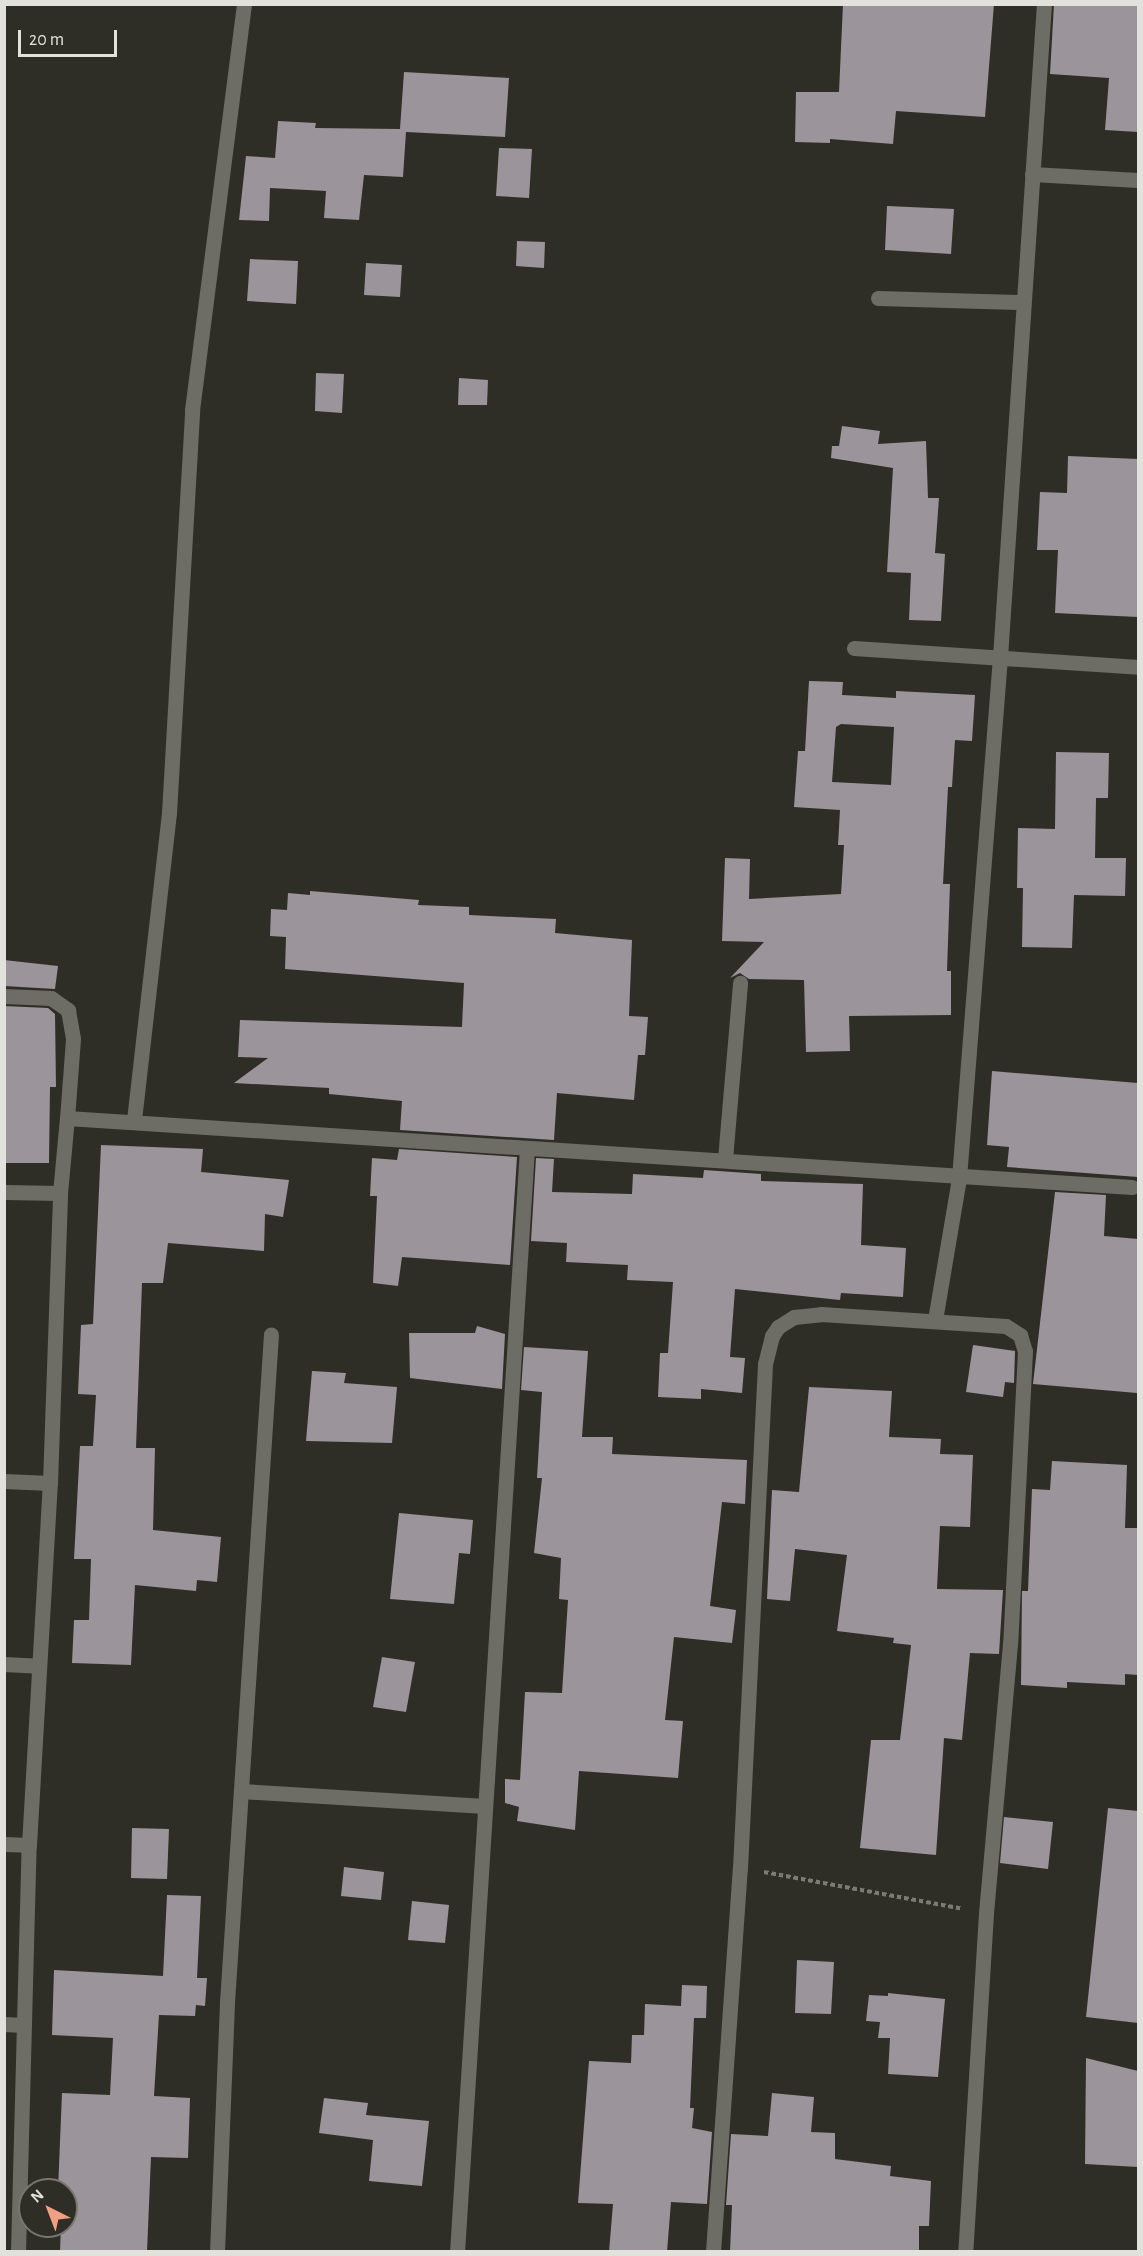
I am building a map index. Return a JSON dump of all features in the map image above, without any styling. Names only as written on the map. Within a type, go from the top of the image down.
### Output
[{"type":"street","points":[[134,1120],[169,813],[192,410],[244,4]]},
{"type":"street","points":[[935,1320],[959,1178],[1000,657],[1044,4]]},
{"type":"street","points":[[1032,174],[1138,180]]},
{"type":"street","points":[[878,298],[1023,302]]},
{"type":"street","points":[[854,648],[1138,667]]},
{"type":"street","points":[[725,1159],[740,983]]},
{"type":"street","points":[[4,996],[51,998],[68,1010],[73,1039],[60,1193],[50,1483],[29,1845],[18,2252]]},
{"type":"street","points":[[67,1118],[134,1120],[527,1148],[725,1159],[959,1178],[1132,1187]]},
{"type":"street","points":[[457,2252],[527,1148]]},
{"type":"street","points":[[4,1192],[60,1193]]},
{"type":"street","points":[[713,2252],[740,1868],[765,1364],[772,1336],[794,1317],[803,1316],[935,1320],[1006,1326],[1020,1335],[1025,1351],[1010,1644],[986,1913],[965,2252]]},
{"type":"street","points":[[217,2252],[227,2002],[271,1334]]},
{"type":"street","points":[[4,1481],[50,1483]]},
{"type":"street","points":[[4,1664],[38,1666]]},
{"type":"street","points":[[241,1791],[485,1806]]},
{"type":"street","points":[[4,1844],[29,1845]]},
{"type":"street","points":[[4,2024],[24,2025]]},
{"type":"path","points":[[740,1868],[986,1913]]},
{"type":"building","points":[[843,4],[994,4],[985,117],[896,111],[893,144],[830,139],[830,143],[795,142],[796,92],[839,92]]},
{"type":"building","points":[[1054,4],[1138,4],[1138,132],[1105,130],[1109,78],[1050,74]]},
{"type":"building","points":[[404,72],[509,78],[505,137],[406,132],[403,177],[364,175],[359,220],[324,218],[326,191],[270,188],[269,221],[239,220],[246,156],[275,158],[278,121],[316,123],[315,128],[400,129]]},
{"type":"building","points":[[499,148],[532,149],[529,198],[496,196]]},
{"type":"building","points":[[887,206],[954,209],[951,254],[885,250]]},
{"type":"building","points":[[517,241],[545,242],[544,268],[516,266]]},
{"type":"building","points":[[250,259],[298,261],[296,304],[247,301]]},
{"type":"building","points":[[366,263],[402,265],[400,297],[364,295]]},
{"type":"building","points":[[316,373],[344,374],[342,413],[315,411]]},
{"type":"building","points":[[459,378],[488,380],[487,405],[458,405]]},
{"type":"building","points":[[842,426],[880,431],[878,444],[926,441],[928,498],[939,498],[935,553],[945,554],[941,621],[909,620],[911,573],[887,572],[893,468],[831,458],[832,446],[839,446]]},
{"type":"building","points":[[1068,456],[1138,459],[1138,617],[1055,613],[1058,550],[1037,550],[1040,492],[1067,493]]},
{"type":"building","points":[[809,681],[843,682],[842,695],[896,698],[896,691],[975,695],[972,741],[955,740],[952,787],[948,787],[943,884],[950,884],[947,971],[951,971],[951,1015],[849,1016],[850,1051],[806,1052],[804,980],[749,979],[740,973],[730,978],[764,942],[722,941],[725,858],[750,859],[749,899],[841,894],[844,845],[838,845],[840,810],[794,807],[798,751],[805,751]],"holes":[[[841,724],[894,727],[891,785],[832,782],[836,727]]]},
{"type":"building","points":[[1056,752],[1109,753],[1108,798],[1096,798],[1095,858],[1126,858],[1125,896],[1074,895],[1072,948],[1022,947],[1023,888],[1017,888],[1018,828],[1055,829]]},
{"type":"building","points":[[310,891],[419,900],[418,905],[469,907],[469,915],[556,919],[555,933],[632,940],[629,1016],[648,1017],[645,1055],[638,1055],[634,1100],[557,1093],[554,1140],[400,1130],[402,1101],[329,1094],[329,1088],[234,1083],[268,1058],[238,1057],[240,1020],[462,1027],[464,983],[285,969],[286,937],[270,936],[271,909],[287,910],[288,893],[310,895]]},
{"type":"building","points":[[4,960],[58,966],[55,989],[4,986]]},
{"type":"building","points":[[4,1006],[48,1008],[55,1014],[56,1087],[50,1087],[49,1163],[4,1163]]},
{"type":"building","points":[[992,1071],[1138,1083],[1138,1177],[1007,1167],[1009,1147],[987,1145]]},
{"type":"building","points":[[101,1145],[203,1149],[201,1172],[289,1180],[283,1217],[265,1214],[264,1251],[168,1243],[163,1283],[142,1283],[136,1448],[155,1448],[153,1530],[221,1537],[217,1582],[197,1580],[196,1591],[135,1585],[131,1665],[72,1663],[74,1620],[89,1620],[91,1559],[74,1559],[80,1446],[93,1446],[96,1395],[78,1394],[81,1325],[93,1324]]},
{"type":"building","points":[[399,1149],[517,1157],[510,1265],[402,1257],[398,1286],[373,1283],[377,1196],[370,1196],[372,1158],[397,1160]]},
{"type":"building","points":[[536,1158],[554,1159],[552,1192],[632,1194],[633,1174],[703,1178],[704,1170],[761,1174],[761,1181],[863,1184],[861,1245],[906,1248],[903,1297],[841,1293],[840,1300],[735,1289],[730,1357],[745,1358],[742,1393],[701,1389],[701,1399],[658,1397],[660,1353],[668,1353],[673,1282],[627,1280],[628,1265],[566,1262],[567,1243],[531,1241]]},
{"type":"building","points":[[1055,1192],[1106,1195],[1104,1236],[1138,1239],[1137,1393],[1033,1384]]},
{"type":"building","points":[[477,1326],[505,1334],[502,1389],[410,1378],[409,1333],[475,1333]]},
{"type":"building","points":[[973,1345],[1015,1351],[1014,1383],[1005,1382],[1003,1397],[966,1392]]},
{"type":"building","points":[[524,1347],[588,1351],[582,1437],[613,1437],[612,1454],[747,1460],[745,1504],[722,1502],[710,1606],[736,1610],[732,1643],[674,1637],[665,1720],[683,1721],[678,1778],[579,1771],[575,1830],[517,1821],[519,1807],[505,1803],[505,1779],[520,1780],[525,1692],[562,1693],[568,1600],[559,1599],[561,1558],[534,1553],[542,1478],[537,1478],[542,1392],[521,1390]]},
{"type":"building","points":[[312,1371],[346,1373],[344,1383],[397,1387],[392,1443],[306,1441]]},
{"type":"building","points":[[809,1387],[892,1391],[889,1437],[941,1439],[940,1454],[973,1455],[970,1527],[940,1526],[937,1589],[1003,1590],[999,1654],[970,1653],[962,1740],[944,1738],[936,1855],[860,1848],[871,1740],[900,1740],[911,1645],[893,1643],[894,1638],[837,1631],[847,1555],[795,1549],[790,1601],[767,1599],[772,1490],[799,1492]]},
{"type":"building","points":[[1052,1461],[1127,1465],[1125,1528],[1138,1528],[1138,1675],[1125,1674],[1125,1685],[1067,1682],[1067,1688],[1021,1685],[1022,1591],[1028,1591],[1032,1489],[1050,1490]]},
{"type":"building","points":[[399,1513],[473,1520],[470,1554],[459,1553],[454,1604],[390,1599]]},
{"type":"building","points":[[382,1657],[415,1662],[406,1712],[373,1707]]},
{"type":"building","points":[[1108,1808],[1138,1811],[1138,2023],[1086,2017]]},
{"type":"building","points":[[1004,1817],[1053,1822],[1048,1869],[1000,1863]]},
{"type":"building","points":[[132,1828],[169,1829],[167,1879],[131,1878]]},
{"type":"building","points":[[344,1867],[384,1872],[381,1900],[341,1896]]},
{"type":"building","points":[[167,1895],[201,1896],[197,1978],[207,1978],[205,2006],[196,2005],[195,2016],[159,2015],[154,2096],[190,2098],[188,2158],[151,2157],[147,2252],[60,2252],[61,2238],[78,2238],[78,2178],[58,2178],[62,2093],[110,2095],[113,2038],[52,2035],[54,1970],[163,1976]]},
{"type":"building","points":[[412,1901],[449,1905],[445,1943],[408,1940]]},
{"type":"building","points":[[797,1960],[834,1962],[831,2014],[795,2013]]},
{"type":"building","points":[[682,1985],[707,1986],[706,2018],[694,2018],[690,2108],[694,2108],[692,2128],[712,2132],[707,2204],[671,2202],[667,2252],[609,2252],[613,2204],[578,2203],[589,2061],[631,2063],[632,2035],[644,2035],[645,2004],[681,2006]]},
{"type":"building","points":[[888,1993],[945,1999],[938,2077],[888,2074],[890,2038],[878,2038],[880,2022],[866,2021],[869,1995],[888,1996]]},
{"type":"building","points":[[1086,2058],[1138,2071],[1138,2167],[1085,2164]]},
{"type":"building","points":[[772,2093],[814,2097],[811,2132],[835,2133],[835,2159],[891,2166],[890,2176],[931,2181],[929,2226],[919,2226],[919,2252],[730,2252],[732,2205],[726,2205],[731,2134],[768,2136]]},
{"type":"building","points":[[324,2098],[368,2103],[366,2115],[429,2121],[422,2186],[369,2181],[373,2140],[319,2133]]}]
